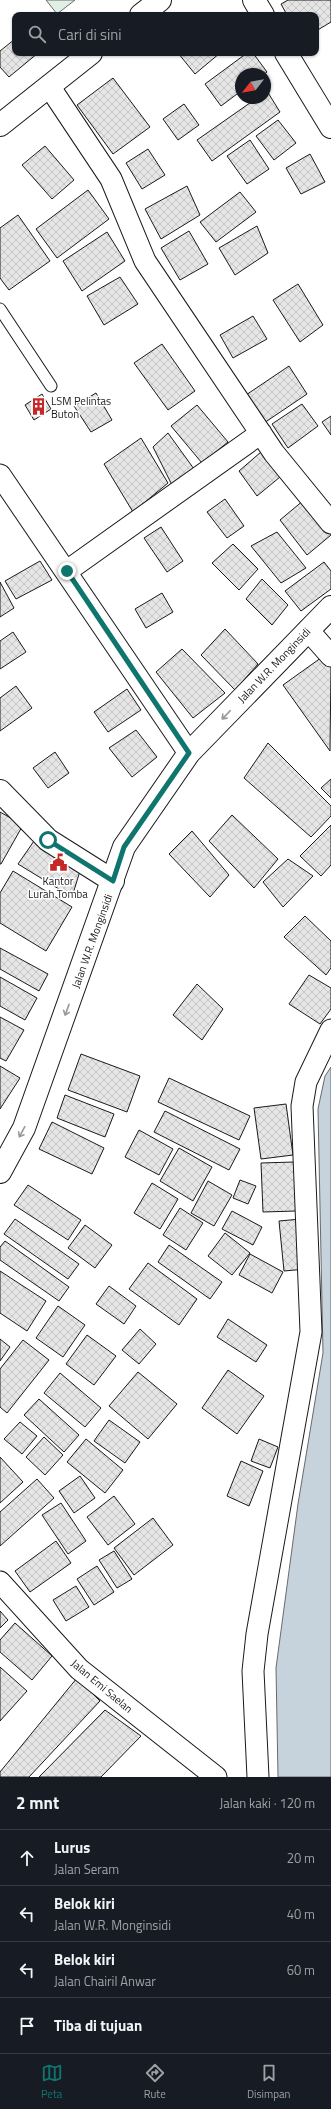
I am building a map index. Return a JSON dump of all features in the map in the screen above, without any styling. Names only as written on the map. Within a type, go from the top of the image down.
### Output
[{"type":"main road","points":[[145,12],[160,0]]},
{"type":"main road","points":[[254,0],[261,12]]},
{"type":"main road","points":[[0,124],[87,56]]},
{"type":"main road","points":[[288,56],[331,127]]},
{"type":"main road","name":"Jalan W.R. Monginsidi","points":[[0,1172],[24,1128],[124,847],[189,753],[331,607]]},
{"type":"main road","points":[[0,791],[48,840],[113,881]]},
{"type":"street","points":[[49,86],[111,179],[145,261],[274,453],[331,523]]},
{"type":"street","points":[[67,571],[261,433]]},
{"type":"street","points":[[0,475],[67,571],[189,753]]},
{"type":"street","points":[[308,630],[331,656]]},
{"type":"street","points":[[258,1777],[253,1671],[256,1634],[311,1332],[302,1106],[306,1082],[331,1030]]},
{"type":"street","name":"Jalan Emi Saelan","points":[[0,1582],[79,1669],[216,1777]]},
{"type":"lane","points":[[0,309],[51,386]]},
{"type":"green space","points":[[46,0],[75,0],[60,12],[55,12]]},
{"type":"shaded area","points":[[331,1067],[331,1777],[278,1777],[276,1668],[298,1504],[323,1353],[318,1109],[325,1076]]},
{"type":"building","points":[[288,0],[331,0],[331,22],[319,29],[319,12],[285,12],[281,4]]},
{"type":"building","points":[[12,41],[12,56],[34,56],[9,77],[0,67],[0,51]]},
{"type":"building","points":[[180,56],[216,56],[195,74]]},
{"type":"building","points":[[243,56],[255,56],[264,68],[235,68],[235,96],[221,106],[205,84]]},
{"type":"building","points":[[113,78],[150,127],[113,154],[77,105]]},
{"type":"building","points":[[271,97],[280,112],[212,161],[197,140],[248,104],[271,104]]},
{"type":"building","points":[[184,104],[199,125],[178,140],[163,119]]},
{"type":"building","points":[[278,120],[296,143],[274,160],[256,136]]},
{"type":"building","points":[[250,140],[269,169],[247,184],[227,156]]},
{"type":"building","points":[[45,146],[74,180],[52,199],[22,165]]},
{"type":"building","points":[[148,149],[165,175],[142,189],[126,163]]},
{"type":"building","points":[[310,154],[325,182],[301,194],[286,168]]},
{"type":"building","points":[[187,186],[200,215],[161,239],[145,209]]},
{"type":"building","points":[[88,190],[109,219],[57,258],[36,229]]},
{"type":"building","points":[[240,192],[256,212],[216,242],[200,222]]},
{"type":"building","points":[[18,215],[50,261],[9,290],[0,278],[0,228]]},
{"type":"building","points":[[257,226],[268,253],[235,275],[219,248]]},
{"type":"building","points":[[189,231],[208,264],[180,280],[161,248]]},
{"type":"building","points":[[107,232],[125,261],[82,291],[63,261]]},
{"type":"building","points":[[120,277],[138,304],[104,325],[87,296]]},
{"type":"building","points":[[298,284],[323,325],[300,342],[273,300]]},
{"type":"building","points":[[253,316],[267,339],[233,358],[220,335]]},
{"type":"building","points":[[162,344],[195,391],[168,410],[134,363]]},
{"type":"building","points":[[289,366],[307,394],[261,425],[243,397]]},
{"type":"building","points":[[96,393],[112,420],[91,432],[74,406]]},
{"type":"building","name":"LSM Pelintas Buton","points":[[42,394],[51,409],[34,420],[25,405]]},
{"type":"building","points":[[302,404],[318,426],[288,448],[272,424]]},
{"type":"building","points":[[197,405],[228,442],[202,463],[171,426]]},
{"type":"building","points":[[331,416],[331,435],[322,422]]},
{"type":"building","points":[[168,433],[194,469],[173,487],[153,447]]},
{"type":"building","points":[[141,438],[168,483],[133,512],[104,464]]},
{"type":"building","points":[[261,452],[280,477],[257,496],[239,471]]},
{"type":"building","points":[[225,499],[244,526],[227,538],[207,512]]},
{"type":"building","points":[[304,500],[331,533],[331,535],[307,555],[280,520]]},
{"type":"building","points":[[161,527],[183,561],[167,572],[144,538]]},
{"type":"building","points":[[277,532],[306,568],[281,583],[251,546]]},
{"type":"building","points":[[233,544],[258,569],[239,590],[212,563]]},
{"type":"building","points":[[40,561],[52,580],[16,599],[5,581]]},
{"type":"building","points":[[324,562],[331,571],[331,589],[301,611],[285,591]]},
{"type":"building","points":[[262,579],[288,605],[272,625],[246,599]]},
{"type":"building","points":[[0,582],[14,608],[0,617]]},
{"type":"building","points":[[162,593],[173,612],[146,628],[135,609]]},
{"type":"building","points":[[225,629],[258,664],[235,690],[201,655]]},
{"type":"building","points":[[13,632],[26,652],[0,669],[0,641]]},
{"type":"building","points":[[182,649],[225,693],[193,718],[156,672]]},
{"type":"building","points":[[325,655],[331,663],[330,751],[283,685]]},
{"type":"building","points":[[16,686],[32,708],[0,731],[0,698]]},
{"type":"building","points":[[127,689],[141,710],[108,732],[94,712]]},
{"type":"building","points":[[136,730],[157,757],[132,777],[109,748]]},
{"type":"building","points":[[268,743],[331,806],[331,816],[311,837],[244,778]]},
{"type":"building","points":[[55,752],[69,773],[48,788],[33,768]]},
{"type":"building","points":[[331,779],[331,798],[321,788]]},
{"type":"building","points":[[0,812],[23,825],[1,864],[0,864]]},
{"type":"building","points":[[232,815],[278,859],[254,888],[209,841]]},
{"type":"building","points":[[331,825],[331,865],[321,876],[300,856]]},
{"type":"building","points":[[192,831],[229,875],[210,897],[169,854]]},
{"type":"building","points":[[34,841],[80,871],[72,897],[18,864]]},
{"type":"building","points":[[288,859],[313,876],[283,907],[263,882]]},
{"type":"building","points":[[13,871],[72,907],[46,951],[0,923],[0,893]]},
{"type":"building","points":[[305,916],[331,941],[331,968],[326,975],[284,937]]},
{"type":"building","points":[[0,948],[48,974],[39,991],[0,969]]},
{"type":"building","points":[[309,975],[331,988],[331,1009],[320,1024],[289,1004]]},
{"type":"building","points":[[0,977],[37,998],[25,1020],[0,1006]]},
{"type":"building","points":[[197,984],[223,1009],[202,1040],[173,1015]]},
{"type":"building","points":[[0,1017],[24,1030],[6,1061],[0,1058]]},
{"type":"building","points":[[81,1054],[140,1076],[127,1112],[68,1090]]},
{"type":"building","points":[[0,1066],[20,1078],[0,1109]]},
{"type":"building","points":[[169,1078],[250,1116],[239,1140],[158,1102]]},
{"type":"building","points":[[65,1095],[114,1114],[105,1137],[57,1118]]},
{"type":"building","points":[[286,1104],[293,1155],[261,1159],[254,1108]]},
{"type":"building","points":[[165,1111],[240,1149],[229,1170],[154,1132]]},
{"type":"building","points":[[52,1122],[104,1148],[92,1174],[39,1149]]},
{"type":"building","points":[[139,1130],[173,1149],[159,1175],[125,1157]]},
{"type":"building","points":[[179,1148],[212,1167],[193,1201],[160,1181]]},
{"type":"building","points":[[294,1162],[296,1211],[263,1212],[261,1163]]},
{"type":"building","points":[[240,1180],[256,1186],[248,1204],[233,1198]]},
{"type":"building","points":[[208,1181],[232,1195],[214,1226],[191,1213]]},
{"type":"building","points":[[152,1183],[178,1199],[160,1229],[134,1213]]},
{"type":"building","points":[[28,1185],[81,1220],[68,1240],[14,1205]]},
{"type":"building","points":[[180,1208],[203,1223],[186,1250],[163,1235]]},
{"type":"building","points":[[232,1211],[262,1227],[253,1245],[222,1229]]},
{"type":"building","points":[[15,1219],[79,1264],[68,1279],[4,1234]]},
{"type":"building","points":[[301,1219],[306,1269],[284,1271],[279,1221]]},
{"type":"building","points":[[85,1225],[112,1245],[95,1268],[68,1248]]},
{"type":"building","points":[[225,1233],[250,1253],[232,1275],[208,1256]]},
{"type":"building","points":[[5,1241],[69,1287],[59,1301],[0,1260],[0,1247]]},
{"type":"building","points":[[169,1245],[222,1282],[210,1299],[158,1262]]},
{"type":"building","points":[[250,1254],[283,1272],[272,1293],[239,1275]]},
{"type":"building","points":[[148,1263],[197,1299],[179,1325],[129,1289]]},
{"type":"building","points":[[0,1271],[46,1301],[27,1331],[0,1313]]},
{"type":"building","points":[[109,1286],[136,1306],[124,1324],[96,1304]]},
{"type":"building","points":[[58,1306],[85,1325],[63,1357],[36,1338]]},
{"type":"building","points":[[228,1319],[267,1345],[256,1362],[217,1337]]},
{"type":"building","points":[[140,1329],[156,1344],[139,1364],[122,1350]]},
{"type":"building","points":[[87,1335],[116,1356],[94,1385],[66,1364]]},
{"type":"building","points":[[0,1339],[10,1347],[0,1361]]},
{"type":"building","points":[[23,1340],[49,1360],[7,1413],[0,1407],[0,1369]]},
{"type":"building","points":[[228,1370],[264,1396],[237,1434],[202,1408]]},
{"type":"building","points":[[138,1372],[177,1404],[148,1439],[109,1406]]},
{"type":"building","points":[[60,1373],[101,1408],[85,1427],[44,1393]]},
{"type":"building","points":[[39,1399],[79,1435],[64,1452],[24,1415]]},
{"type":"building","points":[[109,1420],[140,1442],[125,1463],[94,1441]]},
{"type":"building","points":[[20,1422],[37,1436],[22,1454],[4,1439]]},
{"type":"building","points":[[44,1437],[63,1455],[45,1475],[26,1457]]},
{"type":"building","points":[[86,1439],[123,1470],[105,1493],[67,1462]]},
{"type":"building","points":[[259,1439],[278,1447],[270,1468],[251,1461]]},
{"type":"building","points":[[0,1457],[23,1482],[0,1503]]},
{"type":"building","points":[[241,1461],[263,1471],[249,1506],[227,1496]]},
{"type":"building","points":[[80,1476],[95,1498],[74,1513],[59,1491]]},
{"type":"building","points":[[37,1479],[54,1498],[0,1546],[0,1512]]},
{"type":"building","points":[[114,1496],[135,1524],[108,1545],[87,1517]]},
{"type":"building","points":[[61,1503],[86,1541],[68,1554],[42,1515]]},
{"type":"building","points":[[153,1518],[173,1545],[134,1575],[114,1548]]},
{"type":"building","points":[[56,1541],[71,1563],[30,1592],[15,1571]]},
{"type":"building","points":[[114,1551],[132,1579],[117,1588],[99,1560]]},
{"type":"building","points":[[97,1566],[114,1592],[94,1605],[77,1579]]},
{"type":"building","points":[[76,1586],[89,1607],[66,1621],[53,1600]]},
{"type":"building","points":[[0,1611],[8,1620],[0,1628]]},
{"type":"building","points":[[15,1623],[52,1656],[32,1680],[0,1652],[0,1640]]},
{"type":"building","points":[[0,1667],[27,1691],[0,1721]]},
{"type":"building","points":[[77,1678],[100,1701],[29,1777],[0,1777],[0,1772]]},
{"type":"building","points":[[105,1710],[141,1736],[101,1777],[39,1777]]},
{"type":"place","name":"LSM Pelintas Buton","points":[[38,407]]},
{"type":"place","name":"Kantor Lurah Tomba","points":[[58,863]]},
{"type":"route","points":[[48,840],[113,881],[124,847],[189,753],[67,571]]}]
